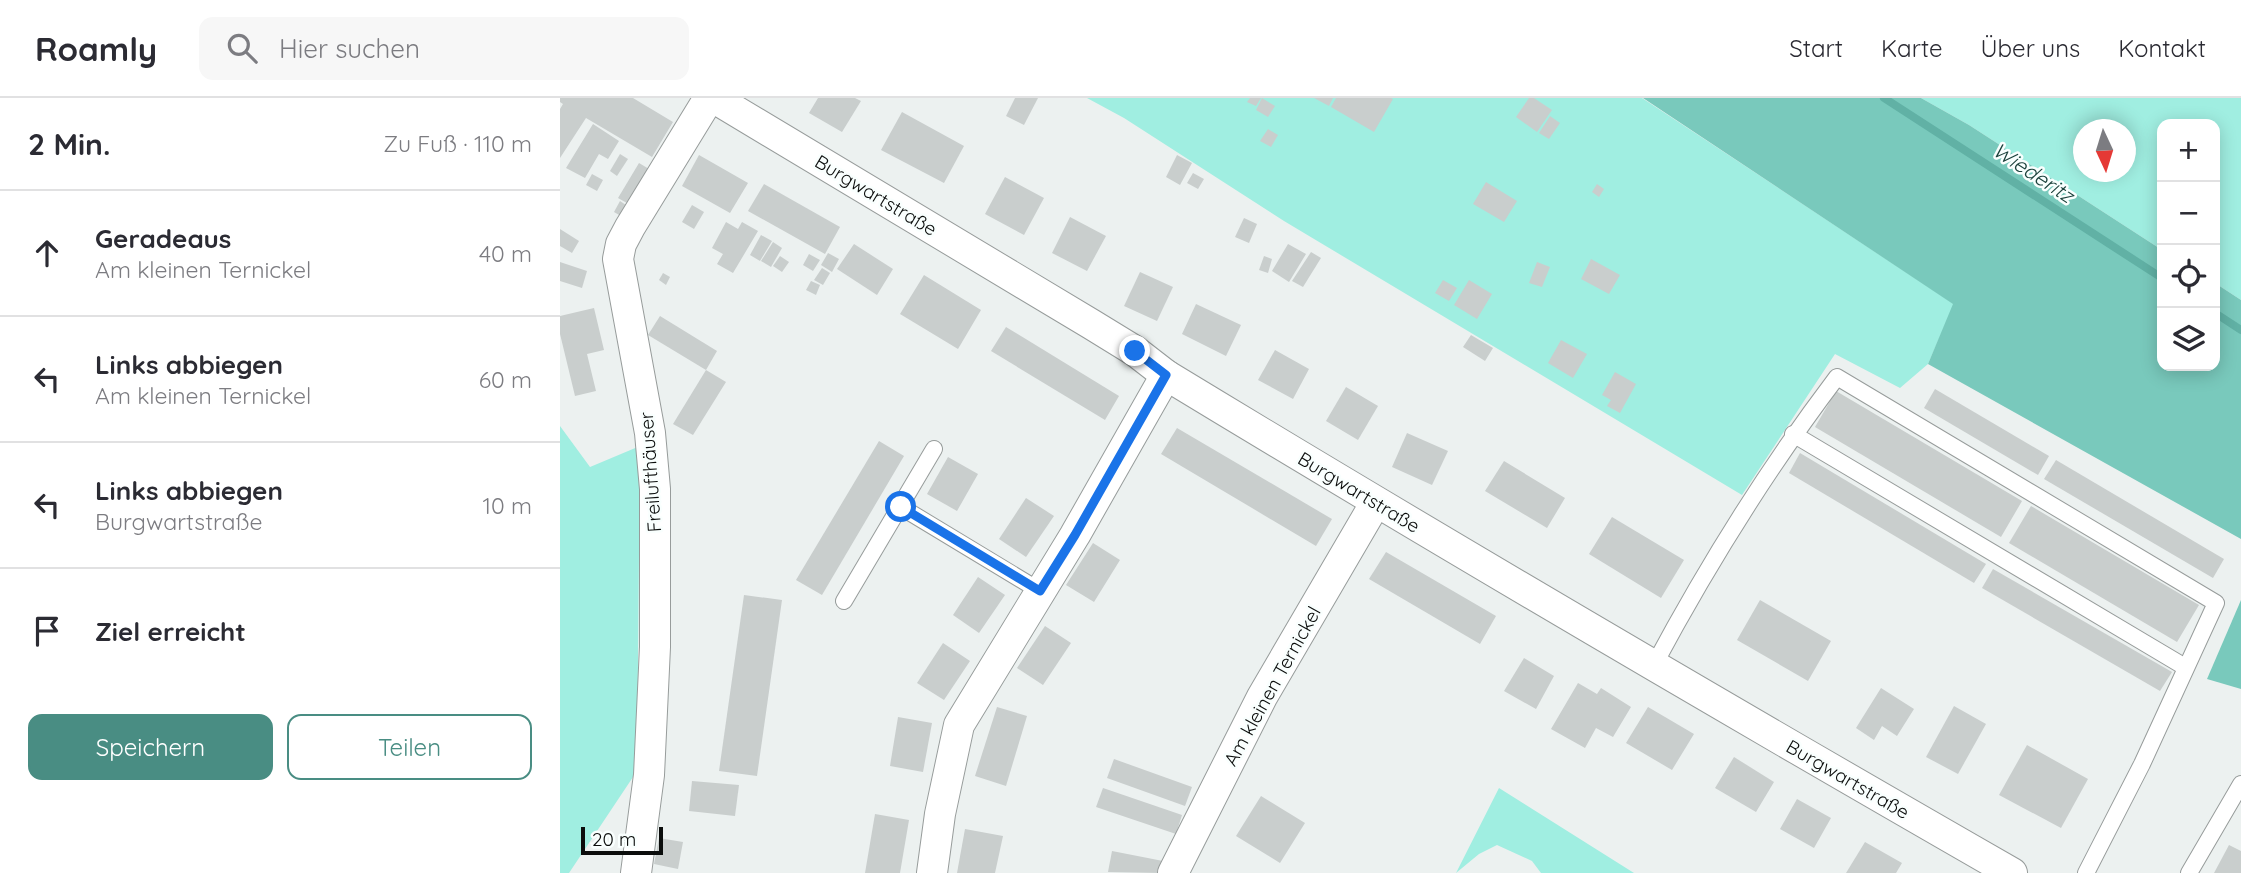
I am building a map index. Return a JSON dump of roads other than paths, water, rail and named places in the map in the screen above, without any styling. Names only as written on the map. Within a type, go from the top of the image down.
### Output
[{"type":"street","name":"Burgwartstraße","points":[[712,98],[1091,324],[1135,351],[1166,375],[1376,502],[1653,667],[2007,872]]},
{"type":"street","name":"Freilufthäuser","points":[[636,873],[649,775],[656,647],[655,489],[650,433],[618,259],[629,227],[712,98]]},
{"type":"street","points":[[932,873],[940,814],[959,725],[1075,535],[1166,375]]},
{"type":"street","name":"Am kleinen Ternickel","points":[[1173,873],[1262,697],[1376,502]]},
{"type":"lane","points":[[1653,667],[1761,483],[1793,434],[1837,377],[2216,603],[2142,764],[2086,873]]},
{"type":"lane","points":[[1793,434],[2185,667]]},
{"type":"lane","points":[[844,601],[934,449]]},
{"type":"lane","points":[[901,507],[1040,591]]},
{"type":"lane","points":[[2189,873],[2241,784]]},
{"type":"waterway","name":"Wiederitz","points":[[1884,98],[2157,275]]},
{"type":"waterway","name":"Wiederitz","points":[[2220,316],[2241,330]]}]
